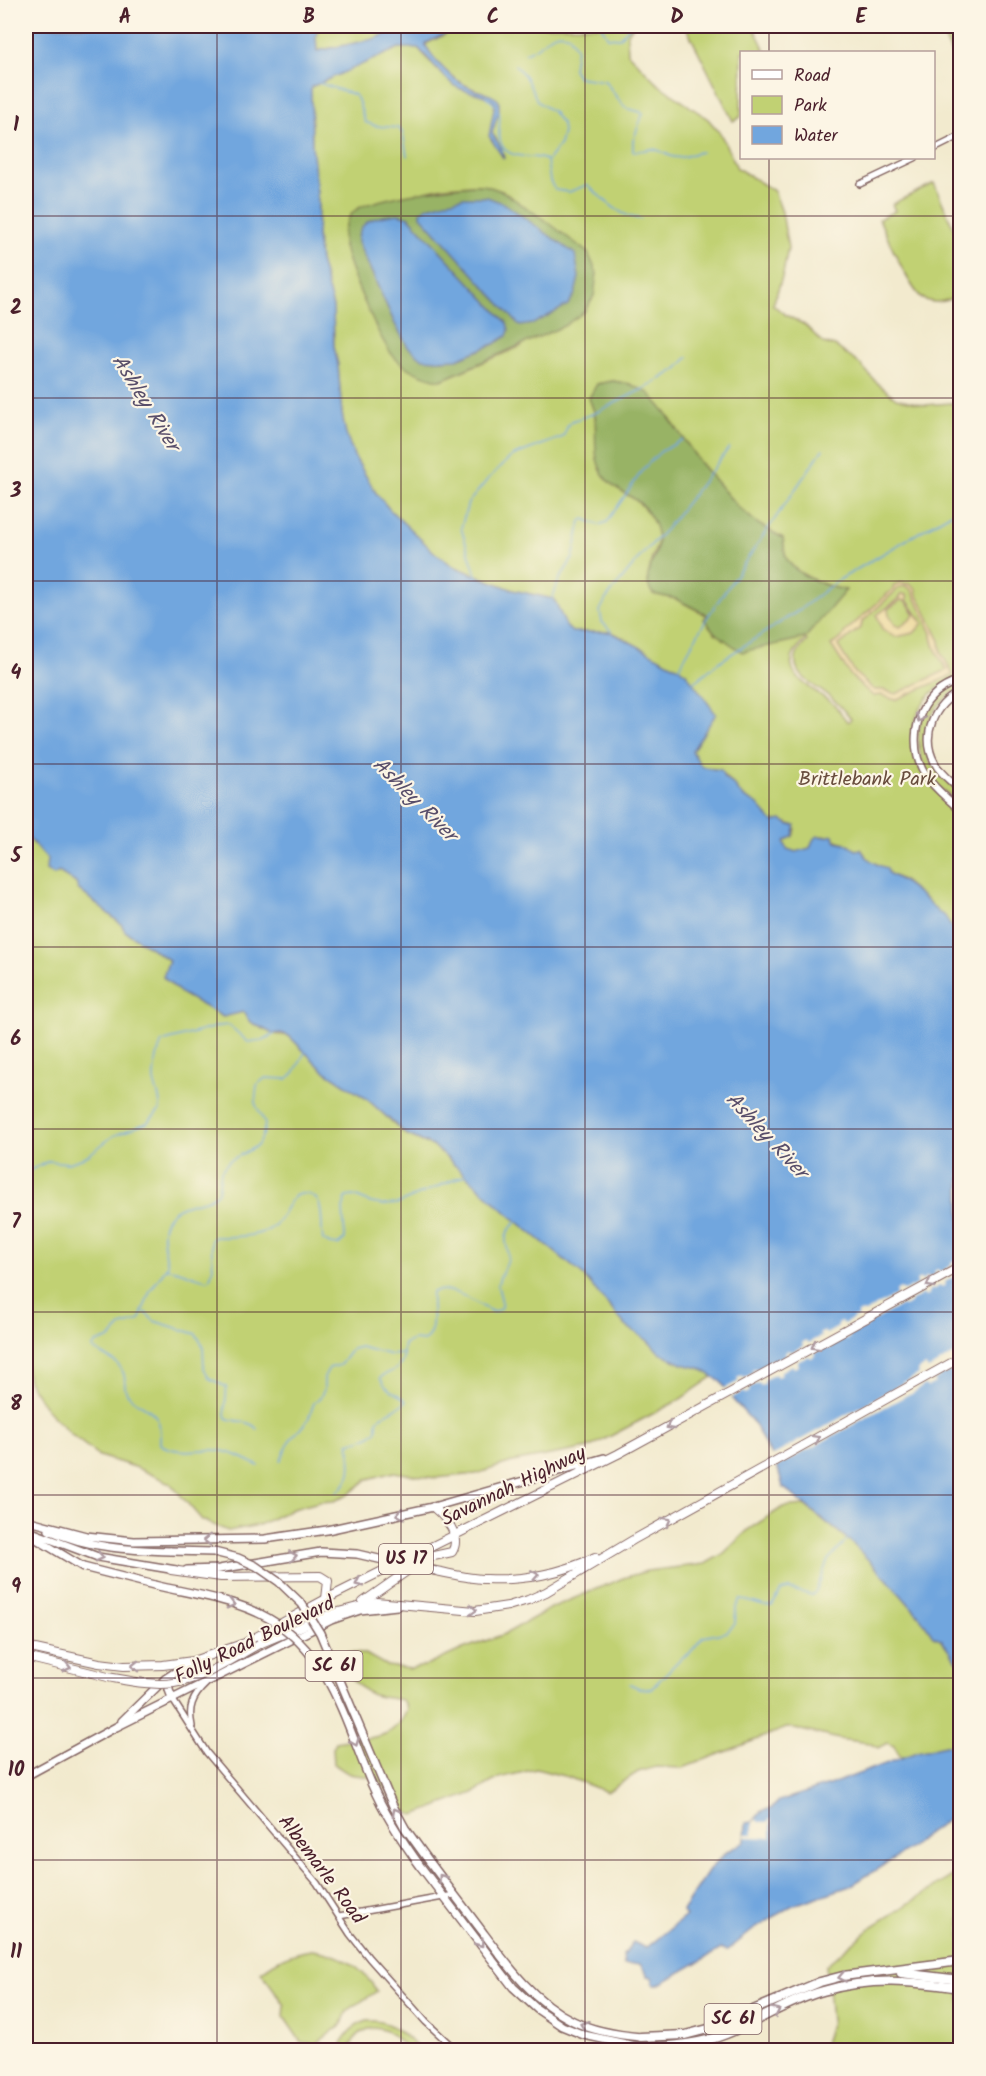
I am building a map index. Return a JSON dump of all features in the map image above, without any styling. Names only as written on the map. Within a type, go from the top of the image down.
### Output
[{"type":"highway","name":"Savannah Highway","points":[[26,1647],[99,1663],[124,1666],[163,1665],[193,1660],[245,1643],[326,1599],[618,1454],[960,1267]]},
{"type":"highway","name":"US 17","points":[[26,1657],[141,1683],[174,1683],[202,1674],[260,1644],[355,1606],[376,1602],[475,1611],[508,1606],[546,1592],[633,1540],[960,1358]]},
{"type":"highway","points":[[355,1606],[420,1562],[429,1557],[452,1552],[455,1544],[448,1521],[433,1507]]},
{"type":"highway","points":[[436,1571],[485,1579],[526,1577],[549,1573],[587,1561],[633,1540]]},
{"type":"highway","points":[[171,1570],[221,1577],[320,1576],[328,1581],[326,1599]]},
{"type":"highway","points":[[863,1974],[960,1961]]},
{"type":"highway","points":[[863,1974],[920,1974],[960,1980]]},
{"type":"highway","name":"SC 61","points":[[640,2045],[708,2029],[820,1982],[863,1974]]},
{"type":"highway","name":"SC 61","points":[[640,2045],[660,2049],[725,2035],[822,1991],[868,1982],[893,1980],[960,1990]]},
{"type":"main road","points":[[960,680],[944,687],[930,699],[918,720],[915,740],[923,771],[930,781],[960,808]]},
{"type":"main road","points":[[960,692],[936,712],[928,740],[935,764],[960,790]]},
{"type":"main road","points":[[28,1521],[86,1536],[134,1541],[265,1539],[327,1530],[433,1507],[618,1454]]},
{"type":"main road","name":"SC 61","points":[[28,1521],[90,1545],[125,1550],[214,1552],[238,1558],[256,1566],[279,1582],[302,1604],[320,1633],[393,1806],[405,1828],[508,1966],[529,1990],[549,2007],[583,2025],[622,2035],[640,2045]]},
{"type":"main road","points":[[26,1531],[98,1557],[171,1570],[219,1569],[321,1552],[357,1554],[436,1571]]},
{"type":"main road","name":"SC 61","points":[[26,1531],[83,1567],[255,1611],[292,1634],[310,1651],[330,1682],[372,1786],[401,1840],[513,1987],[537,2009],[562,2026],[584,2035],[640,2045]]},
{"type":"main road","name":"Folly Road Boulevard","points":[[26,1776],[116,1727],[332,1620],[360,1610],[415,1604]]},
{"type":"main road","name":"Folly Road Boulevard","points":[[116,1727],[171,1674],[193,1660]]},
{"type":"main road","points":[[171,1674],[168,1682],[173,1700]]},
{"type":"street","points":[[935,148],[960,136]]},
{"type":"street","points":[[860,184],[913,159]]},
{"type":"street","points":[[192,1731],[189,1714],[194,1696],[209,1682]]},
{"type":"street","name":"Albemarle Road","points":[[173,1700],[218,1767],[311,1876],[369,1958],[426,2022],[456,2050]]},
{"type":"street","points":[[339,1916],[454,1894]]},
{"type":"green space","points":[[318,26],[405,26],[374,39],[317,51]]},
{"type":"green space","name":"Brittlebank Park","points":[[462,26],[633,26],[627,34],[628,53],[659,85],[708,119],[720,133],[737,168],[774,191],[782,212],[788,248],[773,305],[805,325],[823,343],[835,346],[861,365],[876,382],[896,398],[925,405],[951,403],[960,405],[960,677],[936,690],[923,703],[912,738],[918,765],[926,779],[960,813],[960,931],[959,929],[953,930],[928,901],[902,880],[888,873],[885,868],[869,860],[861,849],[854,849],[833,837],[821,836],[814,839],[811,848],[796,852],[787,849],[784,842],[793,836],[796,829],[794,827],[782,821],[773,822],[753,802],[742,796],[734,785],[716,769],[703,767],[695,759],[692,751],[693,733],[700,694],[686,673],[611,632],[572,632],[566,627],[553,599],[513,590],[453,566],[435,553],[390,510],[376,493],[354,456],[342,414],[334,346],[333,307],[320,261],[317,237],[318,203],[312,145],[311,87],[399,48],[410,47],[418,48],[436,69],[458,87],[483,92],[450,75],[426,44]],"holes":[[[484,185],[522,346],[441,380],[368,204],[443,187]],[[613,381],[630,384],[666,413],[700,463],[737,506],[758,524],[783,538],[785,555],[790,563],[803,574],[842,590],[715,633],[704,619],[708,616],[676,599],[653,594],[650,565],[657,544],[657,531],[652,518],[636,501],[625,494],[597,459],[595,413],[597,384]],[[806,639],[796,659],[796,667],[800,674],[839,705],[851,719],[848,722],[833,704],[804,684],[797,676],[792,669],[792,660],[796,650]]]},
{"type":"green space","points":[[753,26],[766,51],[740,51],[740,118],[733,121],[686,27]]},
{"type":"green space","points":[[939,26],[960,26],[960,72]]},
{"type":"green space","points":[[934,183],[953,227],[960,236],[960,295],[938,302],[925,300],[913,287],[879,219],[895,211],[892,204]]},
{"type":"green space","points":[[484,185],[502,191],[588,253],[597,273],[594,296],[584,312],[564,326],[441,380],[411,370],[400,363],[389,351],[357,285],[346,253],[343,234],[346,222],[353,212],[374,202]],"holes":[[[358,242],[494,344],[457,359],[438,360],[408,347],[395,324]]]},
{"type":"green space","points":[[613,381],[630,384],[649,393],[666,413],[700,463],[737,506],[758,524],[783,538],[786,557],[796,570],[821,583],[846,590],[805,638],[742,652],[715,633],[704,619],[708,615],[676,599],[653,594],[648,579],[658,541],[654,522],[636,500],[609,482],[597,460],[595,415],[589,398],[597,384]]},
{"type":"green space","points":[[960,683],[960,689],[942,702],[929,720],[925,741],[931,763],[960,794],[957,799],[945,793],[928,772],[919,747],[919,733],[921,720],[930,703]]},
{"type":"green space","points":[[26,835],[59,872],[76,883],[78,889],[121,924],[125,931],[169,960],[163,977],[182,994],[223,1017],[243,1012],[250,1022],[273,1034],[289,1036],[323,1070],[367,1099],[405,1134],[435,1147],[508,1214],[582,1274],[626,1326],[647,1340],[660,1353],[682,1364],[700,1368],[714,1376],[679,1400],[588,1448],[512,1462],[476,1474],[435,1478],[394,1472],[368,1479],[346,1496],[334,1501],[319,1502],[289,1510],[259,1525],[228,1531],[202,1520],[170,1483],[135,1467],[99,1456],[73,1436],[47,1410],[28,1381],[26,1367]]},
{"type":"green space","points":[[804,1505],[851,1542],[887,1579],[921,1618],[933,1636],[941,1639],[960,1665],[960,1743],[917,1752],[902,1759],[894,1746],[887,1743],[878,1748],[869,1743],[839,1739],[789,1727],[683,1768],[656,1767],[638,1772],[607,1792],[568,1777],[536,1769],[499,1778],[473,1793],[414,1815],[401,1808],[377,1780],[350,1774],[334,1764],[333,1748],[336,1742],[387,1733],[401,1720],[407,1709],[402,1700],[373,1695],[359,1685],[342,1663],[348,1652],[364,1653],[387,1666],[411,1669],[428,1665],[505,1634],[551,1608],[623,1578],[647,1571],[705,1564],[723,1554],[749,1529],[783,1507]]},
{"type":"green space","points":[[960,1871],[960,2050],[822,2050],[831,2021],[826,1965],[873,1926]]},
{"type":"green space","points":[[312,1950],[342,1958],[350,1963],[371,1982],[377,1991],[347,2011],[342,2024],[316,2044],[301,2042],[284,2017],[285,2005],[261,1972],[285,1957]]},
{"type":"green space","points":[[367,2021],[376,2021],[390,2026],[420,2050],[409,2050],[389,2033],[374,2028],[358,2035],[349,2050],[341,2050],[349,2032]]},
{"type":"sand","points":[[899,583],[909,584],[917,590],[940,641],[941,652],[953,675],[895,700],[882,695],[873,696],[851,676],[831,645],[841,639],[845,632]],"holes":[[[906,586],[912,590],[932,633],[935,648],[947,670],[896,694],[874,690],[855,673],[838,646],[861,627],[862,622],[900,587]]]},
{"type":"sand","points":[[901,594],[907,595],[907,600],[923,623],[914,633],[896,637],[882,629],[877,615],[900,598]],"holes":[[[901,600],[906,601],[915,614],[900,627],[895,625],[888,609]]]},
{"type":"water","name":"Ashley River","points":[[26,26],[318,26],[317,51],[374,39],[405,26],[462,26],[426,43],[426,46],[452,77],[499,101],[499,111],[492,133],[502,149],[504,159],[489,136],[495,103],[491,99],[455,86],[418,48],[399,48],[311,87],[312,145],[318,203],[317,237],[320,261],[333,307],[334,346],[346,434],[354,456],[376,493],[390,510],[435,553],[453,566],[513,590],[553,599],[566,626],[572,632],[611,632],[686,673],[716,714],[692,751],[702,766],[721,770],[724,778],[734,785],[742,796],[757,804],[773,822],[782,820],[790,825],[796,825],[793,836],[784,842],[787,849],[796,852],[810,848],[813,840],[818,836],[833,835],[836,841],[845,843],[856,850],[861,849],[872,862],[887,868],[888,873],[945,916],[953,930],[957,928],[960,931],[960,1665],[941,1639],[933,1636],[921,1618],[887,1579],[851,1542],[783,1487],[776,1461],[753,1422],[721,1382],[700,1368],[682,1364],[660,1353],[647,1340],[626,1326],[582,1274],[508,1214],[435,1147],[406,1134],[367,1099],[323,1070],[289,1036],[281,1033],[273,1034],[250,1022],[243,1012],[223,1017],[182,994],[163,977],[169,960],[125,931],[121,924],[78,889],[76,883],[59,872],[54,875],[46,870],[47,859],[26,835]]},
{"type":"water","points":[[463,197],[487,197],[505,204],[575,254],[579,277],[575,294],[568,305],[533,324],[520,326],[421,216],[421,212],[428,207]]},
{"type":"water","points":[[398,214],[409,217],[507,323],[509,330],[507,336],[494,344],[457,359],[423,359],[408,347],[395,324],[358,242],[361,228],[370,220]]},
{"type":"water","points":[[960,1743],[960,1814],[930,1831],[908,1850],[850,1886],[791,1906],[753,1930],[728,1950],[721,1949],[658,1985],[654,1985],[652,1977],[648,1976],[640,1964],[624,1965],[623,1955],[633,1942],[646,1948],[686,1916],[682,1911],[710,1869],[725,1853],[745,1841],[746,1823],[753,1822],[762,1811],[772,1808],[779,1801],[917,1752]]},
{"type":"pier","points":[[955,1260],[957,1262],[960,1260],[960,1277],[958,1275],[945,1282],[946,1285],[932,1289],[925,1297],[923,1294],[908,1305],[904,1307],[902,1305],[870,1323],[866,1328],[849,1334],[850,1337],[846,1340],[844,1337],[831,1344],[832,1347],[828,1349],[827,1347],[814,1353],[815,1356],[811,1358],[809,1356],[797,1362],[798,1366],[794,1368],[792,1365],[780,1372],[781,1375],[777,1377],[775,1374],[764,1380],[765,1383],[761,1386],[759,1383],[749,1388],[750,1391],[746,1394],[744,1391],[730,1399],[724,1389],[739,1381],[737,1378],[742,1375],[744,1378],[753,1373],[752,1370],[756,1368],[758,1370],[769,1364],[768,1361],[772,1359],[774,1362],[786,1355],[785,1352],[789,1350],[791,1352],[803,1346],[802,1343],[806,1340],[808,1343],[821,1336],[819,1333],[824,1331],[826,1334],[838,1327],[837,1324],[841,1321],[843,1324],[853,1319],[854,1316],[855,1318],[858,1313],[865,1312],[896,1295],[896,1291],[900,1288],[904,1291],[918,1284],[916,1281],[920,1278],[922,1281],[927,1276],[929,1278],[935,1274],[934,1271],[938,1269],[940,1272],[952,1265],[951,1262]]},
{"type":"pier","points":[[960,1351],[960,1365],[934,1380],[935,1383],[927,1387],[925,1385],[775,1468],[770,1457],[903,1383],[902,1381],[905,1382],[919,1374],[920,1369],[926,1366],[928,1369]]},
{"type":"pier","points":[[757,1819],[758,1822],[768,1822],[771,1819],[771,1838],[745,1837],[745,1834],[753,1834],[753,1822]]},
{"type":"waterway","points":[[601,26],[608,37],[619,38],[630,26]]},
{"type":"waterway","points":[[525,53],[538,47],[552,36],[562,33],[569,35],[576,48],[573,69],[578,77],[605,81],[625,107],[643,113],[633,141],[633,151],[653,149],[678,158],[701,152]]},
{"type":"waterway","points":[[515,65],[525,76],[538,102],[553,112],[562,124],[560,144],[548,160]]},
{"type":"waterway","points":[[319,83],[355,95],[365,122],[376,126],[399,128],[403,134],[407,156]]},
{"type":"waterway","points":[[486,96],[495,105]]},
{"type":"waterway","points":[[499,112],[499,136],[506,150],[518,156],[546,160]]},
{"type":"waterway","points":[[547,161],[550,181],[555,190],[569,192],[587,185],[618,211],[641,219]]},
{"type":"waterway","points":[[477,578],[461,528],[468,503],[488,479],[512,456],[563,437],[572,421],[595,413],[647,387],[677,369],[688,357]]},
{"type":"waterway","points":[[552,599],[559,580],[573,558],[581,521],[584,519],[599,525],[607,522],[644,468],[660,452],[682,440]]},
{"type":"waterway","points":[[611,631],[602,622],[600,611],[606,599],[666,529],[729,448]]},
{"type":"waterway","points":[[679,668],[708,616],[823,449]]},
{"type":"waterway","points":[[693,683],[719,662],[798,611],[834,583],[960,508]]},
{"type":"waterway","points":[[26,1172],[49,1161],[68,1163],[81,1159],[113,1136],[147,1123],[160,1110],[154,1077],[162,1042],[229,1025],[248,1042],[263,1040],[274,1034]]},
{"type":"waterway","points":[[259,1466],[227,1452],[180,1450],[160,1444],[160,1426],[156,1416],[127,1393],[124,1375],[119,1366],[92,1348],[96,1343],[111,1338],[121,1326],[139,1321],[150,1291],[168,1265],[163,1236],[166,1220],[178,1208],[211,1198],[218,1192],[221,1171],[229,1161],[257,1146],[263,1135],[265,1124],[255,1103],[257,1085],[265,1078],[287,1079],[294,1073],[305,1052]]},
{"type":"waterway","points":[[167,1269],[209,1280],[213,1270],[211,1240],[215,1237],[248,1236],[272,1228],[298,1195],[309,1195],[317,1200],[321,1212],[323,1240],[338,1245],[345,1239],[343,1209],[346,1197],[354,1196],[383,1205],[397,1204],[465,1175]]},
{"type":"waterway","points":[[337,1492],[349,1476],[351,1464],[349,1443],[369,1437],[377,1430],[377,1420],[406,1401],[390,1390],[380,1378],[401,1363],[404,1344],[413,1340],[424,1341],[428,1336],[432,1324],[432,1292],[449,1291],[464,1296],[493,1312],[500,1309],[498,1283],[507,1263],[507,1233],[519,1220]]},
{"type":"waterway","points":[[145,1312],[154,1321],[196,1334],[203,1346],[204,1368],[209,1378],[226,1387],[226,1418],[246,1422],[257,1429]]},
{"type":"waterway","points":[[281,1460],[290,1440],[308,1420],[314,1403],[320,1398],[324,1390],[324,1377],[329,1368],[340,1365],[352,1349],[360,1347],[391,1355],[402,1354]]},
{"type":"waterway","points":[[630,1684],[639,1688],[651,1689],[681,1658],[689,1654],[703,1637],[727,1632],[735,1624],[736,1607],[740,1600],[772,1606],[781,1591],[789,1589],[812,1595],[816,1591],[828,1560],[848,1539]]}]
